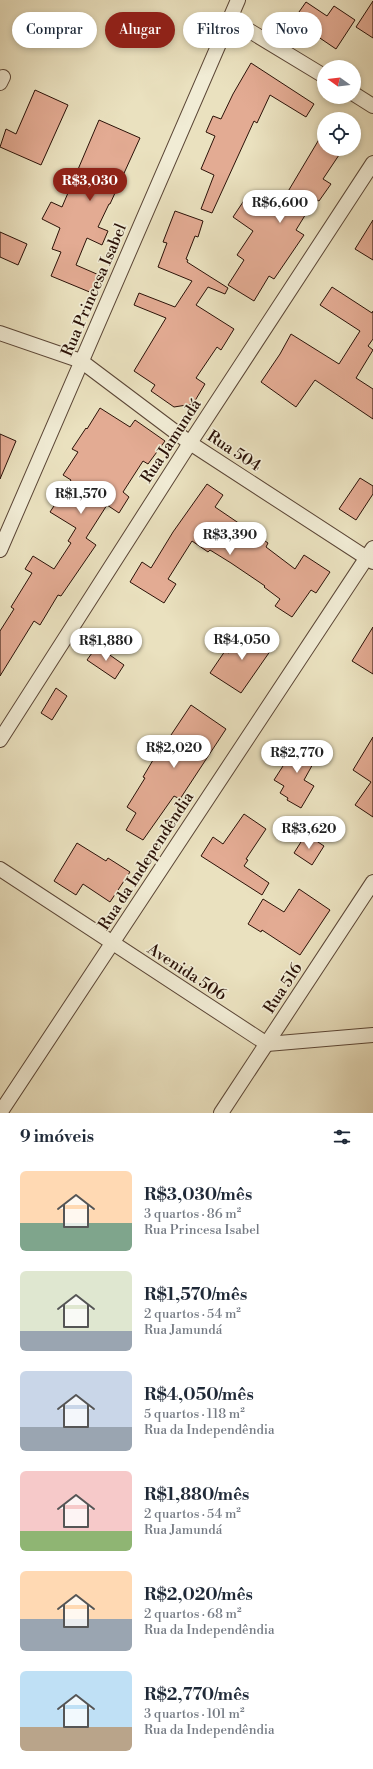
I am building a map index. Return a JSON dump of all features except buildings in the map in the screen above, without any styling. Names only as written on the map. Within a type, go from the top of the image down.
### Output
[{"type":"street","name":"Rua Princesa Isabel","points":[[233,12],[238,0]]},
{"type":"street","points":[[254,34],[317,72]]},
{"type":"street","name":"Rua Princesa Isabel","points":[[0,550],[217,48]]},
{"type":"street","points":[[361,98],[373,106]]},
{"type":"street","name":"Rua Jamundá","points":[[0,740],[190,443],[373,162]]},
{"type":"street","name":"Rua 504","points":[[0,333],[81,361],[190,443],[371,556]]},
{"type":"street","name":"Rua da Independêndia","points":[[0,1113],[371,556]]},
{"type":"street","name":"Avenida 506","points":[[0,869],[112,944],[267,1044]]},
{"type":"street","name":"Rua 516","points":[[221,1113],[373,882]]},
{"type":"street","points":[[267,1044],[373,1036]]}]
